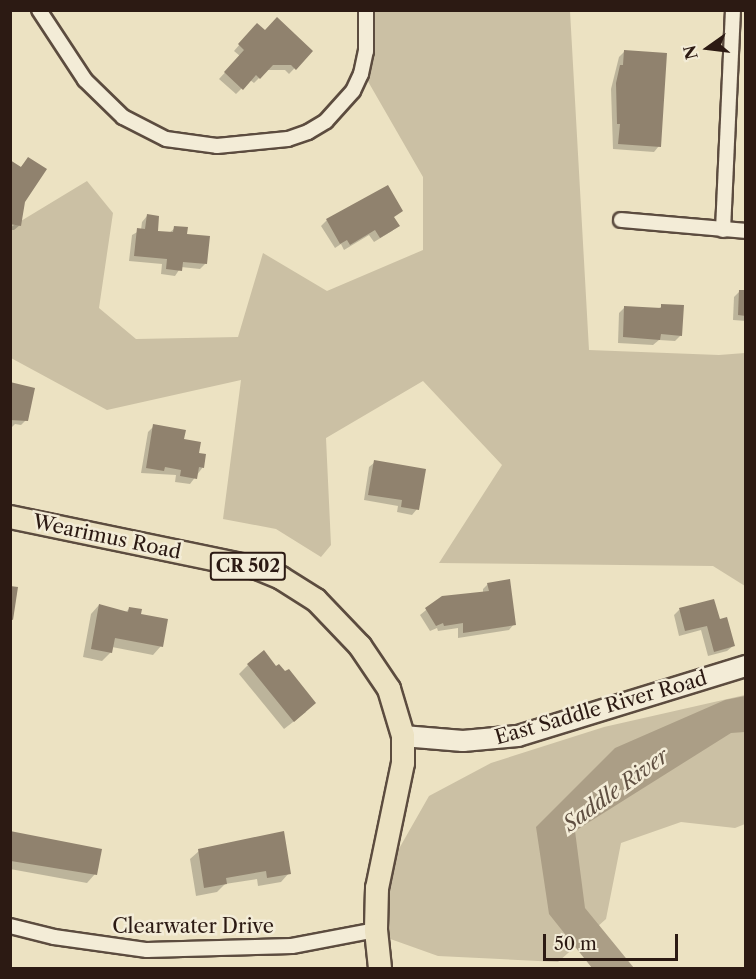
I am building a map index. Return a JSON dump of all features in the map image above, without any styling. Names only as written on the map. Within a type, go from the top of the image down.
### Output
[{"type":"main road","name":"Wearimus Road","points":[[10,517],[236,563],[281,578],[332,614],[374,663],[389,689],[403,736]]},
{"type":"main road","name":"East Saddle River Road","points":[[403,736],[463,741],[518,736],[746,666]]},
{"type":"main road","name":"CR 502","points":[[380,969],[376,930],[377,888],[403,763],[403,736]]},
{"type":"street","points":[[39,10],[85,80],[123,117],[166,139],[217,146],[288,139],[308,132],[326,121],[347,100],[361,74],[366,51],[366,10]]},
{"type":"street","points":[[723,230],[733,10]]},
{"type":"street","points":[[621,220],[746,231]]},
{"type":"street","name":"Clearwater Drive","points":[[10,926],[106,946],[189,950],[292,946],[376,930]]},
{"type":"shaded area","points":[[360,11],[570,11],[589,350],[719,355],[745,353],[745,586],[713,566],[439,563],[502,465],[423,381],[326,438],[331,545],[321,557],[276,529],[223,519],[241,380],[107,410],[11,358],[11,227],[87,181],[113,213],[99,308],[136,339],[238,337],[263,253],[327,291],[423,250],[423,177],[362,71]]},
{"type":"shaded area","points":[[745,695],[745,824],[735,828],[681,822],[621,843],[606,919],[558,962],[438,956],[382,936],[392,861],[429,796],[491,763],[604,727]]},
{"type":"water","name":"Saddle River","points":[[745,696],[745,732],[731,733],[575,831],[585,908],[634,968],[592,968],[549,914],[536,827],[615,748],[725,700]]},
{"type":"building","points":[[277,17],[313,51],[296,70],[291,65],[273,65],[260,79],[256,75],[243,90],[224,72],[244,50],[238,44],[257,23],[265,30]]},
{"type":"building","points":[[624,50],[667,53],[661,147],[618,144],[620,124],[617,124],[616,83],[620,65],[623,65]]},
{"type":"building","points":[[28,157],[47,169],[25,202],[21,226],[10,224],[10,160],[21,167]]},
{"type":"building","points":[[388,185],[403,211],[394,217],[400,226],[380,238],[375,230],[350,245],[347,240],[340,244],[326,219]]},
{"type":"building","points":[[147,214],[159,216],[158,231],[173,232],[174,226],[188,227],[187,234],[210,236],[207,264],[183,262],[182,271],[166,269],[167,259],[134,256],[137,228],[145,229]]},
{"type":"building","points":[[739,290],[746,290],[746,316],[738,315]]},
{"type":"building","points":[[661,304],[684,305],[682,336],[661,334],[660,340],[623,337],[624,306],[661,308]]},
{"type":"building","points":[[10,382],[35,388],[28,421],[10,420]]},
{"type":"building","points":[[153,424],[186,430],[184,439],[201,442],[199,453],[206,454],[204,468],[199,467],[197,479],[180,476],[181,470],[165,467],[164,471],[146,468]]},
{"type":"building","points":[[374,460],[426,469],[419,510],[401,507],[402,500],[368,495]]},
{"type":"building","points":[[510,579],[516,625],[463,633],[463,623],[444,626],[443,623],[436,626],[425,608],[442,596],[489,591],[487,583]]},
{"type":"building","points":[[10,586],[18,587],[13,620],[10,619]]},
{"type":"building","points":[[714,599],[720,619],[727,617],[735,646],[714,652],[707,626],[685,631],[679,608]]},
{"type":"building","points":[[99,604],[128,612],[129,607],[142,609],[141,614],[168,619],[163,647],[115,638],[112,653],[91,649]]},
{"type":"building","points":[[264,650],[276,666],[279,664],[285,671],[289,669],[316,703],[294,722],[247,664]]},
{"type":"building","points":[[10,831],[102,849],[97,875],[11,861]]},
{"type":"building","points":[[284,831],[291,874],[267,878],[266,871],[226,878],[227,884],[204,888],[198,849]]}]
